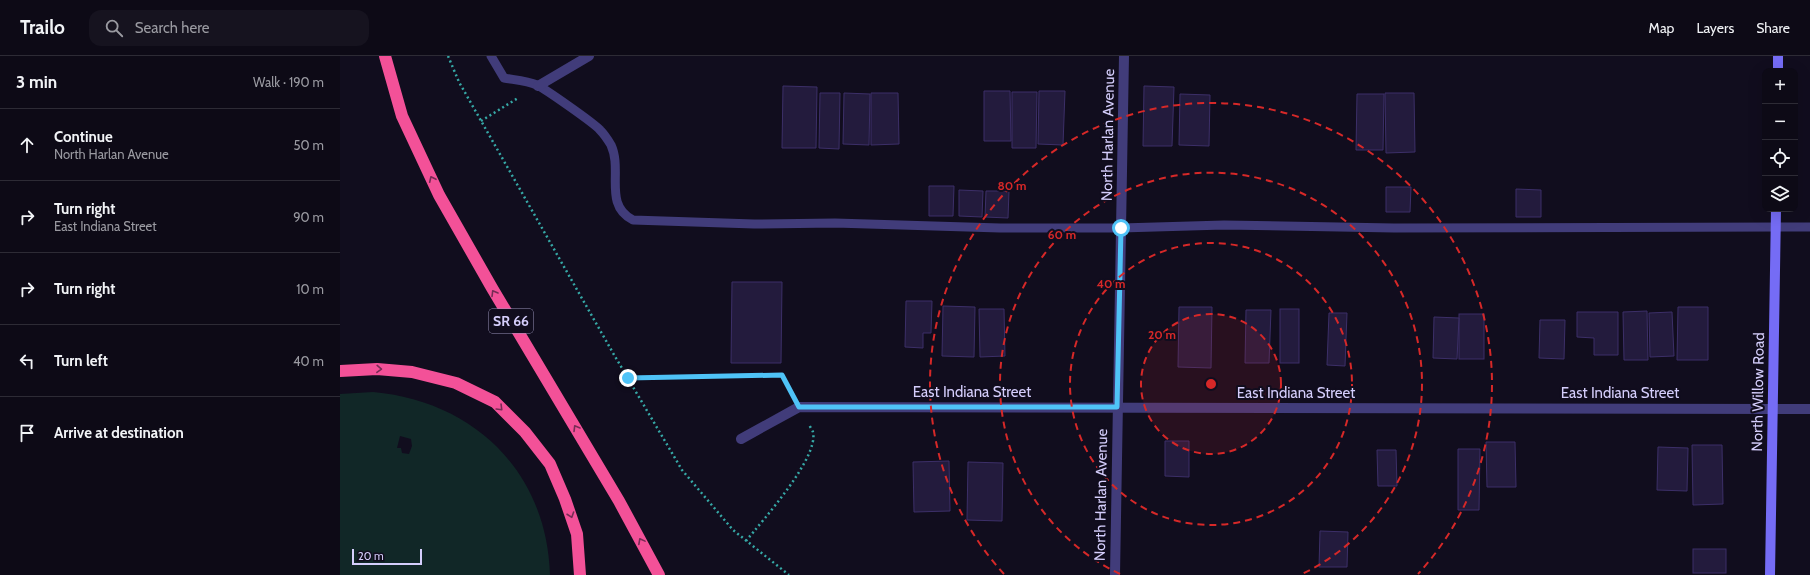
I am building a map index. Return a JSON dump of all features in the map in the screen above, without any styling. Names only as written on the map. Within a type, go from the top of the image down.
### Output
[{"type":"highway","name":"SR 66","points":[[384,56],[402,116],[439,195],[492,288],[619,501],[659,575]]},
{"type":"highway","points":[[340,372],[377,369],[412,372],[456,383],[495,402],[525,432],[550,464],[578,534],[580,575]]},
{"type":"street","points":[[538,86],[589,56]]},
{"type":"street","name":"North Harlan Avenue","points":[[1115,575],[1124,56]]},
{"type":"street","points":[[1778,56],[1778,68]]},
{"type":"street","name":"North Willow Road","points":[[1770,575],[1776,212]]},
{"type":"street","name":"East Indiana Street","points":[[741,439],[799,407],[1810,409]]},
{"type":"lane","points":[[491,56],[504,78],[538,86],[600,129],[611,145],[616,163],[616,198],[618,208],[623,215],[632,220],[754,224],[835,223],[1000,228],[1121,228],[1224,224],[1394,228],[1810,227]]},
{"type":"path","points":[[448,56],[459,82],[481,121],[682,470],[733,530],[789,575]]},
{"type":"path","points":[[481,121],[538,86]]},
{"type":"path","points":[[628,378],[782,375],[799,407]]},
{"type":"path","points":[[746,541],[790,486],[810,453],[813,433]]},
{"type":"green space","points":[[373,392],[409,398],[443,410],[473,427],[498,448],[519,474],[535,504],[546,538],[550,575],[340,575],[340,394]],"holes":[[[400,436],[411,439],[412,446],[409,454],[402,453],[401,448],[397,448]]]},
{"type":"building","points":[[783,86],[817,87],[816,148],[782,148]]},
{"type":"building","points":[[1144,86],[1174,87],[1172,146],[1143,146]]},
{"type":"building","points":[[984,91],[1010,91],[1011,141],[984,141]]},
{"type":"building","points":[[1039,91],[1065,91],[1063,145],[1038,144]]},
{"type":"building","points":[[1012,92],[1037,92],[1036,148],[1012,148]]},
{"type":"building","points":[[820,93],[840,93],[839,149],[819,148]]},
{"type":"building","points":[[844,93],[870,94],[869,145],[843,144]]},
{"type":"building","points":[[871,93],[898,93],[899,144],[871,145]]},
{"type":"building","points":[[1385,93],[1414,93],[1415,152],[1386,153]]},
{"type":"building","points":[[1180,94],[1210,95],[1209,146],[1179,145]]},
{"type":"building","points":[[1357,94],[1384,94],[1383,150],[1356,150]]},
{"type":"building","points":[[929,186],[954,186],[953,216],[929,216]]},
{"type":"building","points":[[1386,187],[1411,187],[1410,212],[1386,212]]},
{"type":"building","points":[[1516,189],[1541,190],[1541,217],[1516,217]]},
{"type":"building","points":[[959,190],[983,191],[982,217],[959,216]]},
{"type":"building","points":[[986,191],[1009,191],[1008,218],[985,217]]},
{"type":"building","points":[[732,282],[782,282],[781,363],[731,363]]},
{"type":"building","points":[[906,301],[932,301],[931,333],[923,333],[923,348],[905,347]]},
{"type":"building","points":[[943,306],[975,307],[974,357],[942,356]]},
{"type":"building","points":[[1179,307],[1212,307],[1211,368],[1178,367]]},
{"type":"building","points":[[1678,307],[1708,307],[1708,360],[1677,360]]},
{"type":"building","points":[[979,309],[1004,309],[1005,356],[980,357]]},
{"type":"building","points":[[1280,309],[1299,309],[1299,363],[1280,363]]},
{"type":"building","points":[[1246,310],[1271,310],[1269,363],[1245,363]]},
{"type":"building","points":[[1647,311],[1648,360],[1624,360],[1623,312]]},
{"type":"building","points":[[1577,312],[1618,312],[1618,355],[1594,355],[1594,338],[1577,337]]},
{"type":"building","points":[[1672,312],[1674,356],[1650,357],[1649,313]]},
{"type":"building","points":[[1329,313],[1347,313],[1345,366],[1327,365]]},
{"type":"building","points":[[1459,314],[1484,314],[1484,359],[1459,359]]},
{"type":"building","points":[[1434,317],[1459,318],[1457,359],[1433,358]]},
{"type":"building","points":[[1540,320],[1565,320],[1564,359],[1539,358]]},
{"type":"building","points":[[1165,441],[1189,441],[1189,477],[1165,476]]},
{"type":"building","points":[[1486,442],[1515,442],[1516,487],[1487,487]]},
{"type":"building","points":[[1692,445],[1722,445],[1723,504],[1693,505]]},
{"type":"building","points":[[1658,447],[1688,448],[1687,491],[1657,490]]},
{"type":"building","points":[[1458,449],[1480,449],[1479,510],[1458,510]]},
{"type":"building","points":[[1377,450],[1396,450],[1397,486],[1378,486]]},
{"type":"building","points":[[949,461],[950,511],[914,512],[913,462]]},
{"type":"building","points":[[968,462],[1003,463],[1002,521],[967,520]]},
{"type":"building","points":[[1320,531],[1348,532],[1347,567],[1319,567]]},
{"type":"building","points":[[1693,549],[1726,549],[1726,573],[1693,573]]},
{"type":"route","points":[[628,378],[782,375],[799,407],[1117,407],[1121,228]]}]
